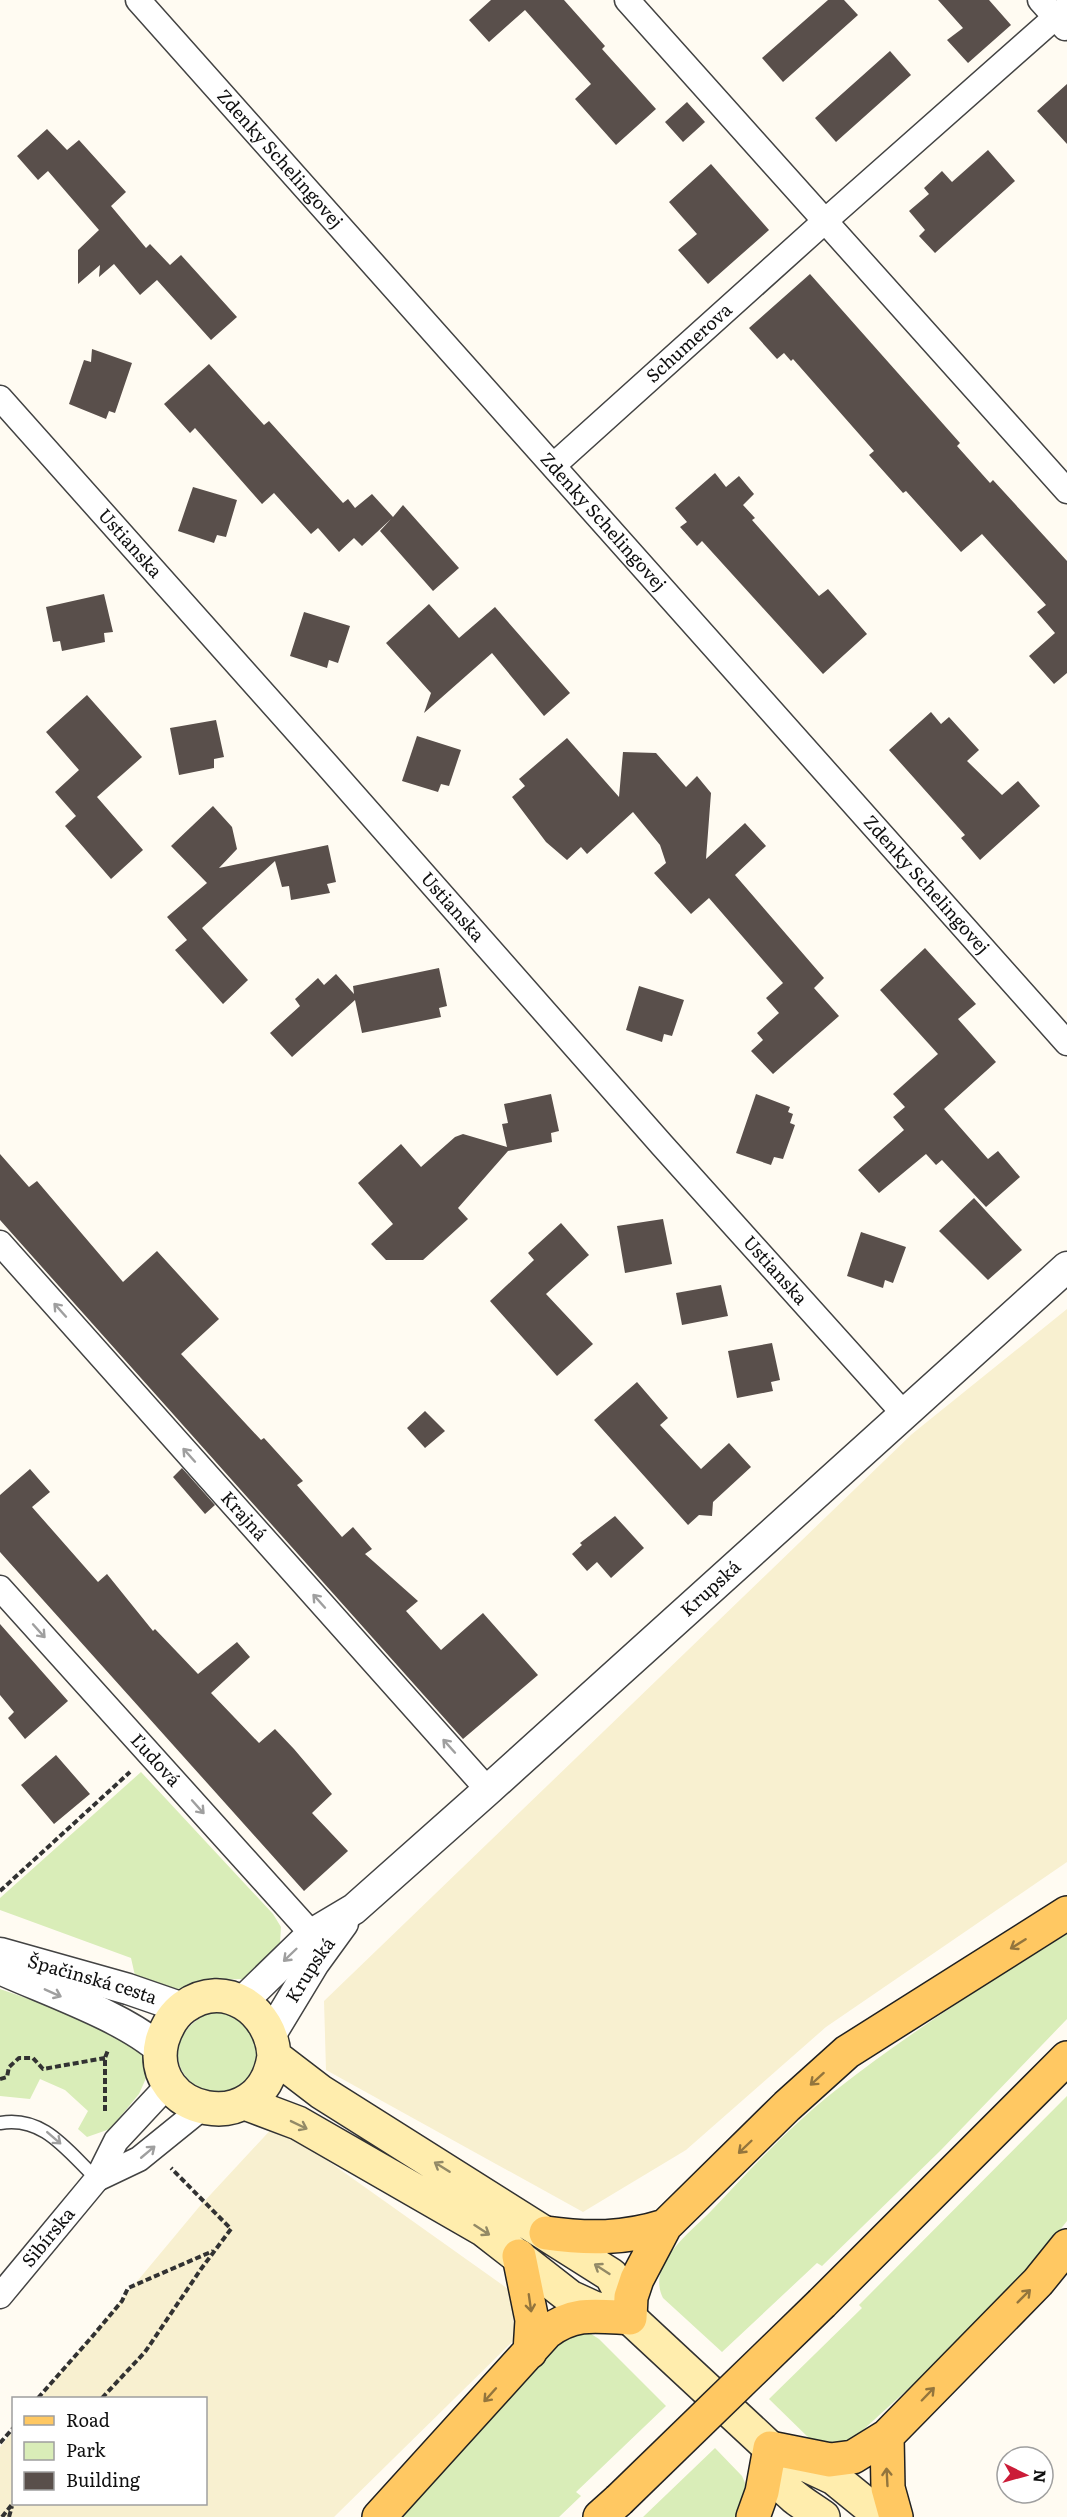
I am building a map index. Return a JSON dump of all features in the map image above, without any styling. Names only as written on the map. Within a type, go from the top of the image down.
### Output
[{"type":"main road","points":[[630,2318],[631,2297],[637,2279],[665,2226],[787,2106],[847,2052],[1067,1912]]},
{"type":"main road","points":[[273,2045],[263,2086],[245,2103],[224,2109],[202,2108],[183,2098],[170,2084],[162,2064],[161,2050],[168,2027],[183,2008],[194,2001],[212,1996],[242,2002],[260,2015],[273,2045],[321,2091],[611,2275],[622,2295],[630,2318]]},
{"type":"main road","points":[[609,2508],[822,2303],[1067,2058]]},
{"type":"main road","points":[[245,2103],[309,2129],[484,2230],[570,2297],[594,2308],[630,2318],[770,2448],[834,2478],[882,2517]]},
{"type":"main road","points":[[546,2233],[586,2238],[613,2238],[641,2234],[665,2226]]},
{"type":"main road","points":[[770,2448],[830,2460],[853,2457],[887,2436],[1038,2282],[1067,2246]]},
{"type":"main road","points":[[519,2256],[528,2288],[532,2320],[530,2352]]},
{"type":"main road","points":[[379,2517],[547,2332],[563,2320],[584,2316],[630,2318]]},
{"type":"main road","points":[[887,2436],[888,2488],[896,2517]]},
{"type":"main road","points":[[753,2517],[762,2492],[770,2448]]},
{"type":"main road","points":[[770,2448],[777,2479],[790,2495],[823,2517]]},
{"type":"street","name":"Zdenky Schelingovej","points":[[138,0],[1067,1043]]},
{"type":"street","points":[[627,0],[1067,491]]},
{"type":"street","name":"Schumerova","points":[[554,465],[1057,14]]},
{"type":"street","name":"Ustianska","points":[[0,398],[321,757],[662,1145],[905,1415]]},
{"type":"street","name":"Krajná","points":[[0,1243],[488,1790]]},
{"type":"street","name":"Krupská","points":[[242,2002],[312,1934],[354,1908],[488,1790],[1067,1267]]},
{"type":"street","name":"Ľudová","points":[[0,1588],[312,1934]]},
{"type":"street","name":"Krupská","points":[[273,2045],[314,1963],[354,1908]]},
{"type":"street","name":"Špačinská cesta","points":[[0,1953],[128,1989],[183,2008]]},
{"type":"street","name":"Špačinská cesta","points":[[0,1969],[128,2027],[147,2037],[161,2050]]},
{"type":"street","name":"Sibírska","points":[[0,2296],[97,2179],[117,2140],[170,2084]]},
{"type":"street","name":"Sibírska","points":[[97,2179],[139,2159],[202,2108]]},
{"type":"lane","points":[[0,2123],[27,2123],[44,2129],[97,2179]]},
{"type":"path","points":[[0,1891],[137,1766]]},
{"type":"path","points":[[105,2117],[105,2058],[108,2048]]},
{"type":"path","points":[[0,2079],[7,2078],[9,2067],[19,2058],[33,2058],[44,2069],[105,2058]]},
{"type":"path","points":[[103,2397],[145,2352],[231,2229],[152,2148]]},
{"type":"path","points":[[39,2397],[109,2316],[128,2288],[214,2251]]},
{"type":"path","points":[[0,2443],[12,2429]]},
{"type":"path","points":[[2,2517],[12,2504]]},
{"type":"shaded area","points":[[1067,1309],[1067,1862],[826,2027],[686,2150],[583,2212],[326,2070],[324,2001],[912,1434]]},
{"type":"shaded area","points":[[276,2124],[511,2291],[515,2339],[334,2517],[0,2517],[0,2447],[12,2432],[12,2505],[207,2505],[207,2397],[41,2397],[199,2207]]},
{"type":"green space","points":[[141,1772],[273,1914],[281,1927],[280,1943],[273,1957],[244,1979],[211,1980],[178,1989],[136,1980],[131,1958],[0,1910],[0,1898]]},
{"type":"green space","points":[[1067,1934],[1067,2019],[941,2150],[822,2266],[817,2263],[722,2352],[663,2298],[659,2285],[660,2273],[673,2250],[803,2118],[836,2090],[921,2028]]},
{"type":"green space","points":[[0,1989],[87,2019],[143,2049],[147,2076],[139,2094],[110,2129],[87,2137],[78,2129],[88,2111],[65,2090],[40,2079],[30,2099],[0,2096]]},
{"type":"green space","points":[[212,2012],[226,2012],[250,2024],[261,2064],[232,2095],[204,2094],[184,2074],[179,2064],[178,2053],[184,2033],[191,2025]]},
{"type":"green space","points":[[1067,2096],[1067,2221],[1033,2264],[965,2337],[852,2440],[838,2448],[813,2442],[769,2399],[862,2308],[859,2305]]},
{"type":"green space","points":[[588,2332],[599,2339],[666,2406],[576,2492],[581,2496],[559,2517],[400,2517],[558,2342],[573,2333]]},
{"type":"green space","points":[[715,2448],[742,2476],[749,2492],[737,2517],[643,2517]]},
{"type":"building","points":[[491,0],[564,0],[605,46],[602,49],[656,109],[616,145],[575,99],[591,84],[525,10],[489,42],[469,20]]},
{"type":"building","points":[[828,0],[844,0],[858,15],[783,82],[762,58]]},
{"type":"building","points":[[938,0],[989,0],[1011,25],[968,63],[947,40],[963,28]]},
{"type":"building","points":[[890,51],[911,75],[836,142],[815,118]]},
{"type":"building","points":[[1067,84],[1067,144],[1037,111]]},
{"type":"building","points":[[687,102],[705,122],[683,142],[665,122]]},
{"type":"building","points":[[47,129],[67,150],[79,140],[126,192],[111,206],[146,248],[150,244],[170,265],[181,255],[237,317],[211,340],[157,280],[140,295],[114,264],[99,277],[100,265],[78,284],[78,250],[99,230],[48,171],[38,180],[17,156]]},
{"type":"building","points":[[988,150],[1015,181],[935,253],[919,236],[925,230],[909,211],[929,194],[924,188],[942,171],[952,182]]},
{"type":"building","points":[[711,164],[769,230],[708,284],[678,250],[697,234],[669,202]]},
{"type":"building","points":[[810,274],[960,443],[957,446],[990,483],[993,480],[1067,561],[1067,673],[1054,684],[1029,656],[1055,633],[1037,612],[1046,605],[982,534],[961,552],[906,491],[903,493],[869,455],[874,451],[793,359],[791,361],[784,353],[777,359],[749,328]]},
{"type":"building","points":[[92,349],[132,363],[115,413],[109,411],[106,419],[69,404],[84,360],[91,362]]},
{"type":"building","points":[[209,364],[264,425],[269,421],[343,503],[348,499],[355,508],[372,494],[393,517],[403,505],[459,568],[433,591],[380,531],[391,519],[362,546],[354,538],[339,552],[318,528],[311,534],[274,493],[262,504],[195,428],[190,433],[164,404]]},
{"type":"building","points":[[715,473],[726,487],[739,476],[754,494],[743,505],[755,518],[752,520],[819,596],[828,589],[867,634],[823,674],[702,541],[697,546],[680,527],[687,522],[675,508]]},
{"type":"building","points":[[193,487],[237,500],[226,537],[217,535],[214,543],[178,531]]},
{"type":"building","points":[[104,594],[113,632],[104,633],[105,642],[62,651],[60,641],[53,642],[46,607]]},
{"type":"building","points":[[429,604],[459,638],[495,607],[570,693],[544,716],[492,653],[424,713],[431,693],[386,643]]},
{"type":"building","points":[[304,612],[350,626],[338,663],[329,660],[327,668],[290,656]]},
{"type":"building","points":[[87,695],[142,757],[97,797],[143,850],[111,879],[65,826],[76,816],[55,792],[79,770],[46,732]]},
{"type":"building","points":[[931,712],[941,724],[949,717],[979,750],[967,761],[1002,795],[1018,781],[1040,806],[980,860],[961,838],[965,835],[889,750]]},
{"type":"building","points":[[216,720],[224,757],[214,759],[214,768],[179,775],[170,728]]},
{"type":"building","points":[[417,736],[461,750],[449,786],[441,784],[438,792],[402,781]]},
{"type":"building","points":[[567,738],[619,797],[623,752],[656,753],[686,787],[697,776],[711,793],[706,859],[745,823],[766,846],[735,875],[824,978],[814,988],[839,1016],[773,1074],[751,1051],[763,1040],[757,1033],[779,1013],[766,998],[783,983],[709,898],[691,914],[654,873],[666,863],[660,845],[633,812],[587,854],[581,847],[567,860],[546,842],[512,797],[525,786],[519,779]]},
{"type":"building","points":[[213,806],[232,827],[237,849],[219,868],[328,845],[336,882],[327,884],[330,893],[291,900],[289,886],[282,887],[275,861],[202,928],[248,980],[223,1004],[175,950],[187,940],[167,917],[207,883],[171,846]]},
{"type":"building","points":[[925,948],[976,1004],[958,1019],[996,1062],[944,1109],[988,1159],[998,1151],[1020,1177],[986,1207],[942,1160],[936,1165],[926,1154],[879,1193],[858,1170],[904,1130],[893,1117],[905,1107],[893,1094],[938,1054],[880,990]]},
{"type":"building","points":[[439,968],[447,1006],[439,1008],[441,1017],[362,1033],[355,1000],[292,1057],[270,1033],[300,1006],[295,999],[318,978],[324,985],[336,974],[354,994],[353,986]]},
{"type":"building","points":[[639,986],[684,1000],[672,1036],[664,1034],[662,1042],[626,1030]]},
{"type":"building","points":[[551,1094],[559,1131],[551,1133],[552,1142],[508,1151],[458,1208],[468,1219],[423,1260],[386,1260],[371,1244],[393,1224],[358,1183],[401,1144],[421,1167],[455,1137],[463,1134],[507,1147],[502,1124],[508,1123],[504,1104]]},
{"type":"building","points":[[756,1094],[790,1107],[788,1112],[793,1114],[790,1123],[795,1125],[783,1159],[774,1157],[771,1165],[736,1153]]},
{"type":"building","points":[[0,1154],[29,1187],[37,1181],[123,1282],[157,1251],[219,1319],[181,1354],[261,1440],[264,1438],[303,1481],[297,1485],[342,1537],[353,1527],[372,1549],[365,1554],[418,1601],[406,1611],[441,1650],[483,1613],[538,1675],[463,1739],[0,1220]]},
{"type":"building","points":[[974,1198],[1022,1250],[988,1280],[939,1231]]},
{"type":"building","points":[[663,1219],[672,1264],[625,1273],[617,1226]]},
{"type":"building","points":[[561,1223],[589,1255],[546,1294],[593,1344],[557,1376],[490,1301],[534,1260],[528,1253]]},
{"type":"building","points":[[861,1232],[906,1247],[893,1283],[885,1280],[883,1288],[847,1276]]},
{"type":"building","points":[[721,1285],[728,1316],[682,1325],[676,1293]]},
{"type":"building","points":[[772,1343],[780,1380],[771,1382],[773,1391],[737,1398],[728,1351]]},
{"type":"building","points":[[637,1382],[668,1418],[660,1425],[701,1469],[729,1443],[751,1467],[713,1502],[712,1516],[699,1515],[688,1525],[594,1420]]},
{"type":"building","points":[[425,1411],[445,1431],[425,1448],[407,1428]]},
{"type":"building","points":[[182,1468],[215,1505],[205,1514],[173,1477]]},
{"type":"building","points":[[30,1469],[50,1492],[32,1507],[98,1582],[107,1574],[153,1631],[155,1629],[198,1674],[237,1642],[250,1657],[211,1693],[259,1743],[275,1729],[294,1749],[332,1794],[312,1813],[348,1851],[304,1891],[0,1552],[0,1495]]},
{"type":"building","points":[[615,1516],[644,1548],[611,1578],[597,1562],[587,1571],[572,1554],[582,1545],[580,1543]]},
{"type":"building","points":[[0,1624],[68,1701],[25,1739],[8,1718],[14,1712],[0,1695]]},
{"type":"building","points":[[56,1755],[90,1794],[54,1824],[21,1785]]}]
